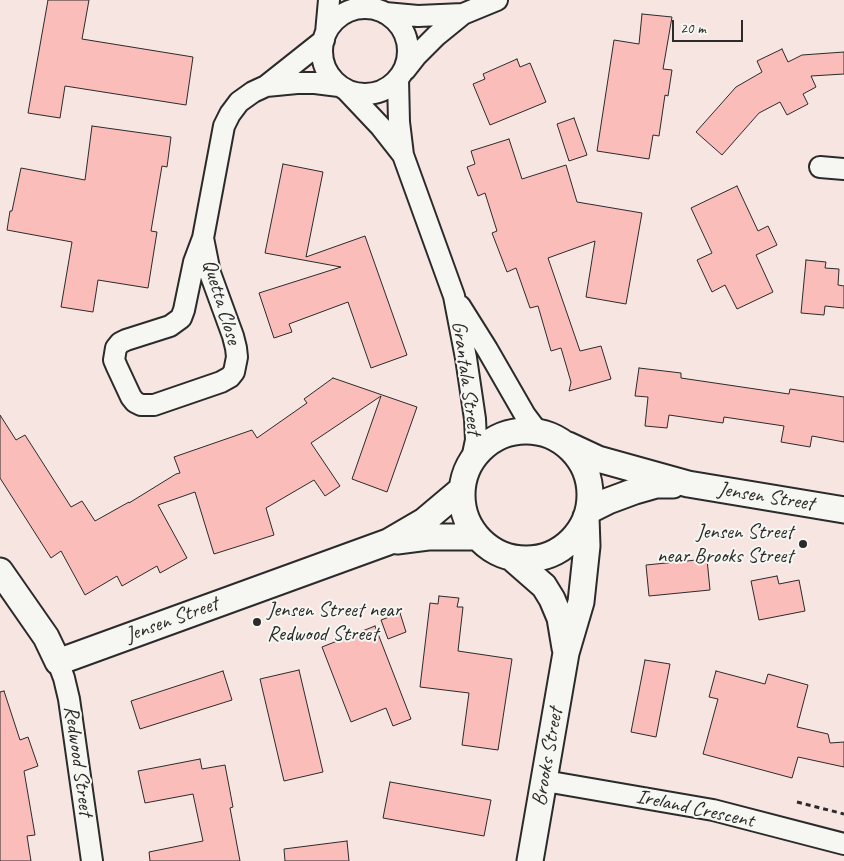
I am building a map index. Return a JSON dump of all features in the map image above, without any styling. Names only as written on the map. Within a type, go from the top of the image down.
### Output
[{"type":"street","points":[[329,0],[322,54],[326,69],[329,75],[342,88],[359,94],[373,94],[387,89],[436,36],[463,14],[497,0]]},
{"type":"street","points":[[325,36],[334,21],[345,13],[358,8],[378,8],[418,16],[463,14]]},
{"type":"street","points":[[378,8],[401,26],[407,39],[408,60],[400,76]]},
{"type":"street","name":"Quetta Close","points":[[203,238],[210,273],[236,348],[237,356],[234,372],[230,377],[221,382],[154,405],[141,405],[131,397],[117,367],[114,360],[116,348],[126,340],[170,326],[181,318],[194,262],[203,238],[224,126],[239,102],[266,86],[325,36]]},
{"type":"street","name":"Grantala Street","points":[[400,76],[399,122],[403,155],[454,296],[466,358],[476,419],[476,440],[472,459]]},
{"type":"street","name":"Quetta Close","points":[[266,86],[315,83],[342,88]]},
{"type":"street","name":"Grantala Street","points":[[342,88],[381,127],[403,155]]},
{"type":"street","points":[[820,166],[844,169]]},
{"type":"street","name":"Grantala Street","points":[[454,296],[537,431]]},
{"type":"street","points":[[526,430],[537,431],[557,438],[566,444],[580,460],[588,480],[590,501],[587,514],[576,535],[569,543],[557,551],[542,557],[522,560],[502,555],[477,537],[471,529],[464,510],[462,489],[467,468],[472,459],[487,444],[506,434],[526,430]]},
{"type":"street","name":"Jensen Street","points":[[566,444],[598,459],[688,484],[844,510]]},
{"type":"street","name":"Jensen Street","points":[[587,514],[608,501],[635,491],[656,485],[688,484]]},
{"type":"street","name":"Jensen Street","points":[[58,662],[388,542],[424,521],[462,489]]},
{"type":"street","name":"Brooks Street","points":[[530,861],[566,653],[581,602],[587,546],[587,514]]},
{"type":"street","name":"Jensen Street","points":[[388,542],[428,538],[477,537]]},
{"type":"street","name":"Brooks Street","points":[[512,558],[544,586],[552,600],[560,618],[566,653]]},
{"type":"street","points":[[0,571],[46,637],[58,662]]},
{"type":"street","name":"Redwood Street","points":[[58,662],[69,699],[92,861]]},
{"type":"street","name":"Ireland Crescent","points":[[544,781],[713,810],[844,844]]},
{"type":"path","points":[[797,802],[844,814]]},
{"type":"building","points":[[48,0],[89,0],[82,39],[193,57],[186,105],[65,86],[60,118],[28,113]]},
{"type":"building","points":[[642,14],[672,17],[663,69],[672,70],[668,96],[665,95],[659,136],[653,135],[649,159],[597,151],[614,40],[639,44]]},
{"type":"building","points":[[782,49],[788,62],[802,55],[844,52],[844,74],[811,76],[816,87],[803,94],[808,104],[787,115],[780,102],[759,113],[722,155],[696,132],[736,87],[762,72],[757,61]]},
{"type":"building","points":[[517,59],[520,67],[530,63],[546,102],[490,125],[473,84],[485,79],[483,74]]},
{"type":"building","points":[[574,118],[587,155],[569,161],[557,124]]},
{"type":"building","points":[[92,126],[171,137],[167,167],[162,166],[151,231],[157,232],[148,288],[98,280],[93,312],[61,307],[72,242],[7,230],[21,168],[85,180]]},
{"type":"building","points":[[509,139],[522,179],[566,165],[577,202],[642,213],[626,304],[586,297],[595,241],[548,258],[580,351],[601,346],[611,379],[569,391],[571,382],[561,348],[551,351],[538,306],[530,308],[516,268],[507,272],[492,233],[497,231],[485,193],[478,196],[467,167],[475,164],[471,151]]},
{"type":"building","points":[[283,164],[323,172],[306,257],[365,236],[407,355],[371,368],[348,302],[289,324],[292,332],[274,338],[259,293],[341,267],[265,253]]},
{"type":"building","points":[[737,186],[758,231],[768,226],[777,245],[756,255],[773,292],[737,309],[725,285],[712,292],[697,260],[712,253],[691,208]]},
{"type":"building","points":[[806,260],[826,262],[825,268],[839,269],[838,285],[844,286],[844,308],[825,306],[824,315],[801,313]]},
{"type":"building","points":[[639,368],[681,373],[681,378],[789,394],[790,389],[844,397],[844,442],[812,436],[810,447],[781,442],[784,426],[724,417],[723,423],[669,415],[667,428],[645,426],[648,397],[635,396]]},
{"type":"building","points":[[333,378],[417,407],[387,492],[352,479],[381,396],[311,443],[340,486],[325,496],[314,480],[266,508],[274,535],[214,554],[195,492],[158,505],[187,558],[160,573],[157,566],[122,586],[117,576],[85,595],[61,551],[51,558],[0,478],[0,415],[16,440],[25,435],[71,507],[82,501],[95,521],[180,473],[174,457],[252,430],[257,438],[307,403],[304,399]]},
{"type":"building","points":[[707,559],[710,590],[649,596],[646,565]]},
{"type":"building","points":[[777,576],[779,584],[799,580],[805,611],[759,620],[751,581]]},
{"type":"building","points":[[439,596],[459,598],[457,607],[463,607],[458,651],[512,659],[498,750],[462,745],[469,693],[420,687],[430,603],[438,604]]},
{"type":"building","points":[[400,613],[406,632],[388,639],[381,620]]},
{"type":"building","points":[[375,626],[411,719],[393,726],[386,708],[351,722],[322,647]]},
{"type":"building","points":[[645,660],[670,664],[656,737],[631,732]]},
{"type":"building","points":[[299,670],[323,772],[284,781],[260,679]]},
{"type":"building","points":[[223,671],[232,700],[140,729],[131,701]]},
{"type":"building","points":[[716,671],[765,684],[768,674],[808,685],[797,727],[828,734],[830,743],[844,742],[844,767],[798,757],[792,778],[703,754],[718,699],[709,697]]},
{"type":"building","points":[[4,691],[20,740],[28,737],[38,766],[24,771],[35,835],[27,836],[31,861],[0,861],[0,692]]},
{"type":"building","points":[[200,759],[202,769],[225,765],[233,807],[230,808],[240,861],[150,861],[149,852],[203,841],[193,794],[145,803],[138,771]]},
{"type":"building","points":[[390,782],[491,800],[484,836],[383,818]]},
{"type":"building","points":[[347,841],[349,861],[285,861],[284,849]]},
{"type":"place","name":"Jensen Street near Brooks Street","points":[[803,544]]},
{"type":"place","name":"Jensen Street near Redwood Street","points":[[257,622]]}]
